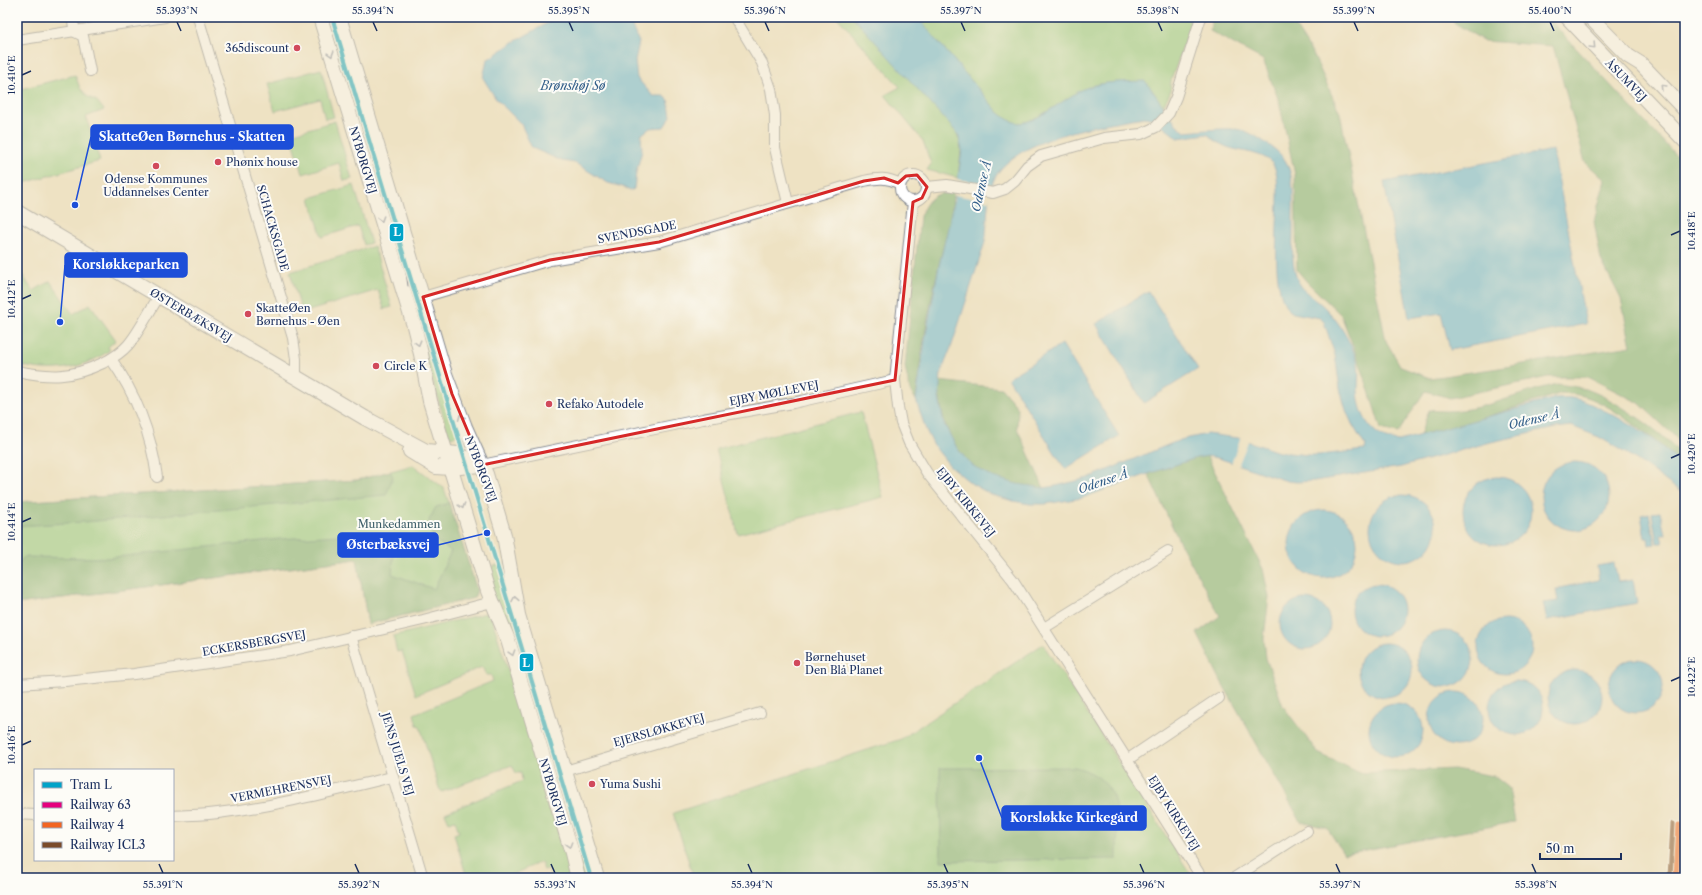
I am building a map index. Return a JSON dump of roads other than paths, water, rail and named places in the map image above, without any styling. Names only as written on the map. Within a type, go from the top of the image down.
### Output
[{"type":"street","points":[[72,17],[75,32]]},
{"type":"street","points":[[17,40],[165,17]]},
{"type":"street","name":"SCHACKSGADE","points":[[198,17],[293,338],[296,359],[296,378]]},
{"type":"street","name":"NYBORGVEJ","points":[[320,17],[414,326],[430,400],[450,468],[492,602],[508,640],[570,845],[578,878]]},
{"type":"street","name":"NYBORGVEJ","points":[[339,17],[452,394],[482,465],[504,535],[518,615],[597,878]]},
{"type":"street","points":[[734,17],[762,63],[771,89],[775,115],[775,148],[788,203]]},
{"type":"street","points":[[926,186],[936,184],[993,193],[1005,190],[1016,181],[1027,166],[1041,156],[1104,138],[1141,134],[1156,127],[1169,113],[1176,97],[1201,17]]},
{"type":"street","name":"ÅSUMVEJ","points":[[1567,17],[1685,141]]},
{"type":"street","name":"ÅSUMVEJ","points":[[1590,17],[1628,56],[1641,64],[1685,110]]},
{"type":"street","points":[[1596,17],[1641,64]]},
{"type":"street","points":[[75,32],[83,36],[90,71]]},
{"type":"street","points":[[917,175],[921,177],[926,186],[926,193],[922,198],[913,202],[903,198],[900,192],[900,184],[906,176],[917,175]]},
{"type":"street","name":"SVENDSGADE","points":[[423,297],[550,260],[659,242],[875,178],[892,179],[900,184]]},
{"type":"street","points":[[895,380],[913,202]]},
{"type":"street","name":"ØSTERBÆKSVEJ","points":[[17,212],[365,418],[426,451],[432,453],[458,454],[482,465]]},
{"type":"street","points":[[17,371],[40,376],[63,377],[86,372],[111,359],[128,346],[159,296]]},
{"type":"street","points":[[111,359],[130,387],[142,413],[157,477]]},
{"type":"street","name":"EJBY MØLLEVEJ","points":[[482,465],[703,419],[793,403],[895,380]]},
{"type":"street","name":"EJBY KIRKEVEJ","points":[[895,380],[901,423],[909,443],[927,473],[1013,580],[1202,878]]},
{"type":"street","name":"ØSTERBÆKSVEJ","points":[[365,418],[423,460],[436,467],[450,468],[482,465]]},
{"type":"street","points":[[1044,628],[1168,551]]},
{"type":"street","name":"ECKERSBERGSVEJ","points":[[17,684],[65,681],[202,665],[290,651],[492,602]]},
{"type":"street","name":"JENS JUELS VEJ","points":[[351,636],[423,878]]},
{"type":"street","points":[[1127,760],[1219,698]]},
{"type":"street","name":"EJERSLØKKEVEJ","points":[[565,771],[760,713]]},
{"type":"street","name":"VERMEHRENSVEJ","points":[[174,816],[224,812],[283,802],[332,792],[392,776]]},
{"type":"street","points":[[17,814],[34,815]]},
{"type":"street","points":[[1234,878],[1307,831]]},
{"type":"water","name":"Brønshøj Sø","points":[[558,17],[631,17],[630,23],[639,42],[635,61],[637,78],[653,96],[664,96],[668,99],[671,116],[664,127],[650,128],[641,135],[642,151],[636,172],[634,189],[630,191],[623,187],[608,183],[575,163],[562,161],[532,148],[521,124],[496,99],[483,78],[487,60],[512,43]]},
{"type":"water","name":"Odense Å","points":[[853,17],[917,17],[998,112],[1013,122],[1027,122],[1035,119],[1086,88],[1115,82],[1144,81],[1147,83],[1176,124],[1185,132],[1221,129],[1241,130],[1249,133],[1275,149],[1284,159],[1289,168],[1293,187],[1293,258],[1294,270],[1298,282],[1305,291],[1324,306],[1341,327],[1355,354],[1358,364],[1358,390],[1361,409],[1364,417],[1374,431],[1381,436],[1399,441],[1556,398],[1581,400],[1621,419],[1644,433],[1685,467],[1685,495],[1637,460],[1599,437],[1571,426],[1491,442],[1401,467],[1314,481],[1287,481],[1218,458],[1207,456],[1196,458],[1148,474],[1082,498],[1045,504],[1030,504],[992,495],[972,484],[950,466],[934,446],[926,430],[916,400],[926,334],[939,266],[955,198],[962,150],[958,134]],"holes":[[[1145,117],[1153,119],[1178,138],[1207,134],[1224,146],[1257,154],[1268,159],[1274,166],[1278,190],[1276,256],[1280,292],[1285,305],[1293,313],[1320,318],[1324,322],[1335,355],[1340,389],[1346,410],[1352,424],[1364,444],[1366,444],[1365,450],[1308,455],[1279,452],[1238,438],[1207,434],[1180,440],[1088,478],[1044,488],[1017,484],[992,477],[970,464],[957,448],[944,424],[939,398],[941,373],[952,345],[985,242],[988,204],[993,182],[1002,167],[1018,155],[1038,144],[1084,129]]]},
{"type":"water","points":[[1553,150],[1586,324],[1450,350],[1441,313],[1409,318],[1384,182]]},
{"type":"water","points":[[1148,291],[1198,369],[1144,403],[1096,324]]},
{"type":"water","points":[[1062,344],[1119,436],[1065,469],[1008,378]]},
{"type":"water","points":[[1575,462],[1588,465],[1599,472],[1606,483],[1609,496],[1606,509],[1599,520],[1588,527],[1575,530],[1562,527],[1551,520],[1544,509],[1541,496],[1544,483],[1551,472],[1562,465]]},
{"type":"water","points":[[1497,477],[1510,480],[1521,487],[1528,498],[1531,511],[1528,524],[1521,535],[1510,542],[1497,545],[1484,542],[1473,535],[1466,524],[1463,511],[1466,498],[1473,487],[1484,480]]},
{"type":"water","points":[[1403,495],[1416,497],[1426,505],[1434,515],[1436,528],[1434,541],[1426,551],[1416,559],[1403,561],[1390,559],[1380,551],[1372,541],[1370,528],[1372,515],[1380,505],[1390,497]]},
{"type":"water","points":[[1323,510],[1336,513],[1347,520],[1354,531],[1357,544],[1354,557],[1347,568],[1336,575],[1323,578],[1310,575],[1299,568],[1292,557],[1289,544],[1292,531],[1299,520],[1310,513]]},
{"type":"water","points":[[1660,512],[1665,534],[1661,535],[1663,543],[1657,543],[1652,513]]},
{"type":"water","points":[[1649,513],[1655,544],[1649,545],[1648,538],[1645,538],[1641,515]]},
{"type":"water","points":[[1614,563],[1618,582],[1633,580],[1637,603],[1547,620],[1543,603],[1558,601],[1556,590],[1559,590],[1559,588],[1599,580],[1597,566]]},
{"type":"water","points":[[1377,584],[1391,588],[1399,596],[1403,610],[1399,624],[1391,632],[1377,636],[1363,632],[1355,624],[1351,610],[1355,596],[1363,588]]},
{"type":"water","points":[[1310,599],[1315,600],[1323,606],[1329,614],[1329,634],[1323,642],[1315,648],[1300,649],[1295,648],[1287,642],[1281,634],[1280,619],[1281,614],[1287,606],[1295,600]]},
{"type":"water","points":[[1500,620],[1510,620],[1520,624],[1528,632],[1532,642],[1532,652],[1528,662],[1520,670],[1510,674],[1500,674],[1490,670],[1482,662],[1478,652],[1478,642],[1482,632],[1490,624]]},
{"type":"water","points":[[1445,631],[1456,633],[1465,639],[1471,648],[1473,659],[1471,670],[1465,679],[1456,685],[1445,687],[1434,685],[1425,679],[1419,670],[1417,659],[1419,648],[1425,639],[1434,633]]},
{"type":"water","points":[[1380,643],[1390,643],[1400,647],[1408,655],[1412,665],[1412,675],[1408,685],[1400,693],[1390,697],[1380,697],[1370,693],[1362,685],[1358,675],[1358,665],[1362,655],[1370,647]]},
{"type":"water","points":[[1631,659],[1641,659],[1651,663],[1659,671],[1663,681],[1663,691],[1659,701],[1651,709],[1641,713],[1631,713],[1621,709],[1613,701],[1609,691],[1609,681],[1613,671],[1621,663]]},
{"type":"water","points":[[1570,670],[1580,670],[1590,674],[1598,682],[1602,692],[1602,702],[1598,712],[1590,720],[1580,724],[1570,724],[1560,720],[1552,712],[1548,702],[1548,692],[1552,682],[1560,674]]},
{"type":"water","points":[[1511,681],[1521,681],[1531,685],[1539,693],[1543,703],[1543,713],[1539,723],[1531,731],[1521,735],[1511,735],[1501,731],[1493,723],[1489,713],[1489,703],[1493,693],[1501,685]]},
{"type":"water","points":[[1451,692],[1461,692],[1471,696],[1479,704],[1483,714],[1483,724],[1479,734],[1471,742],[1461,746],[1451,746],[1441,742],[1433,734],[1429,724],[1429,714],[1433,704],[1441,696]]},
{"type":"water","points":[[1391,703],[1401,703],[1411,707],[1419,715],[1423,725],[1423,735],[1419,745],[1411,753],[1401,757],[1391,757],[1381,753],[1373,745],[1369,735],[1369,725],[1373,715],[1381,707]]},
{"type":"tram line","name":"L","points":[[332,17],[591,878]]},
{"type":"tram line","points":[[403,253],[408,286]]},
{"type":"rail line","name":"ICL3","points":[[1670,877],[1673,824]]},
{"type":"rail line","name":"4","points":[[1676,878],[1679,825]]},
{"type":"rail line","name":"63","points":[[1682,878],[1685,825]]},
{"type":"place","name":"365discount","points":[[297,48]]},
{"type":"place","name":"Phønix house","points":[[218,162]]},
{"type":"place","name":"Odense Kommunes Uddannelses Center","points":[[156,166]]},
{"type":"place","name":"SkatteØen Børnehus - Skatten","points":[[75,205]]},
{"type":"place","name":"SkatteØen Børnehus - Øen","points":[[248,314]]},
{"type":"place","name":"Korsløkkeparken","points":[[60,322]]},
{"type":"place","name":"Circle K","points":[[376,366]]},
{"type":"place","name":"Refako Autodele","points":[[549,404]]},
{"type":"place","name":"Østerbæksvej","points":[[487,533]]},
{"type":"place","name":"Børnehuset Den Blå Planet","points":[[797,663]]},
{"type":"place","name":"Korsløkke Kirkegård","points":[[979,758]]},
{"type":"place","name":"Yuma Sushi","points":[[592,784]]},
{"type":"park label","name":"Munkedammen","points":[[399,524]]}]
